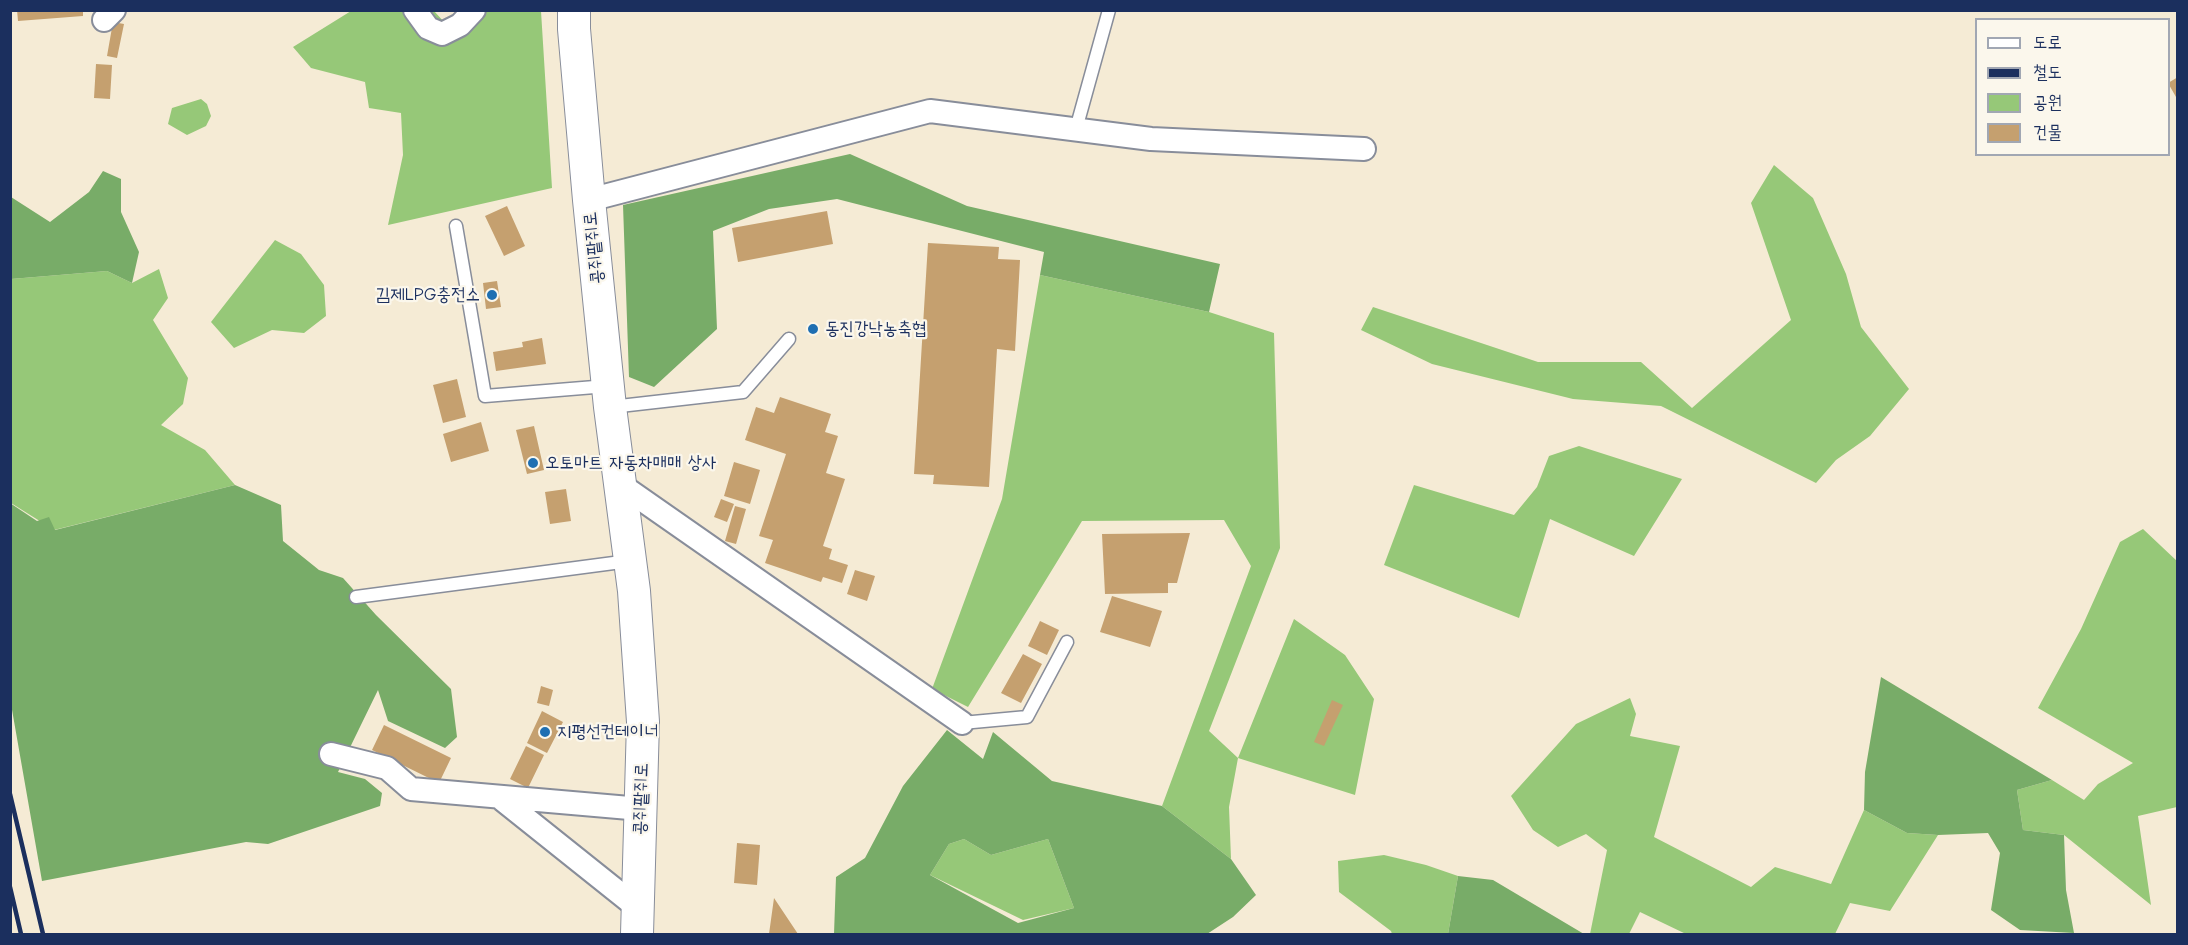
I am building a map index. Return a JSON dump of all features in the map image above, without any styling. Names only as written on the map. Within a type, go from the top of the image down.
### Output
[{"type":"main road","name":"콩쥐팥쥐로","points":[[574,10],[589,200],[609,396],[630,561],[643,722],[638,921]]},
{"type":"street","points":[[414,10],[428,28],[442,34],[460,25],[474,10]]},
{"type":"street","points":[[589,200],[930,111],[1151,139],[1364,149]]},
{"type":"street","points":[[621,485],[962,723]]},
{"type":"street","points":[[331,754],[387,768],[411,789],[640,809]]},
{"type":"street","points":[[499,797],[638,921]]},
{"type":"lane","points":[[1076,129],[1109,10]]},
{"type":"lane","points":[[456,226],[485,396],[609,396],[743,392],[789,339]]},
{"type":"lane","points":[[356,597],[630,561]]},
{"type":"lane","points":[[962,723],[1027,717],[1067,642]]},
{"type":"green space","points":[[351,11],[434,11],[446,24],[459,11],[541,11],[552,188],[388,225],[403,155],[401,113],[369,108],[365,82],[311,68],[293,47]]},
{"type":"green space","points":[[201,99],[207,104],[211,116],[206,126],[187,135],[168,124],[172,108]]},
{"type":"green space","points":[[850,154],[967,206],[1220,264],[1209,312],[1040,275],[1044,252],[837,199],[769,209],[713,231],[717,329],[654,387],[629,377],[623,205]]},
{"type":"green space","points":[[1774,165],[1813,198],[1846,274],[1861,327],[1909,389],[1870,436],[1836,460],[1816,483],[1661,406],[1573,399],[1432,364],[1361,330],[1373,307],[1538,362],[1641,362],[1692,408],[1791,320],[1751,203]]},
{"type":"green space","points":[[103,171],[121,179],[121,212],[139,252],[132,283],[107,271],[11,279],[11,197],[50,222],[89,192]]},
{"type":"green space","points":[[275,240],[301,254],[324,285],[326,316],[304,333],[272,330],[234,348],[211,322]]},
{"type":"green space","points":[[159,269],[168,298],[153,320],[188,378],[183,404],[161,425],[205,450],[235,485],[54,530],[11,503],[11,279],[107,271],[132,283]]},
{"type":"green space","points":[[1040,275],[1209,312],[1274,333],[1280,548],[1209,731],[1238,758],[1229,807],[1231,859],[1162,806],[1251,566],[1224,520],[1082,521],[968,707],[932,689],[1002,499]]},
{"type":"green space","points":[[1579,446],[1682,479],[1634,556],[1550,519],[1519,618],[1384,565],[1414,485],[1514,515],[1537,487],[1549,456]]},
{"type":"green space","points":[[235,485],[281,505],[283,541],[319,570],[343,578],[376,615],[451,689],[457,737],[445,748],[388,721],[378,690],[338,772],[365,779],[382,793],[380,806],[268,844],[246,842],[42,881],[11,704],[10,503],[37,521],[49,517],[55,530]]},
{"type":"green space","points":[[2143,529],[2178,562],[2177,807],[2138,816],[2151,905],[2064,835],[2023,830],[2017,790],[2052,780],[2084,800],[2098,784],[2133,763],[2038,708],[2081,629],[2120,542]]},
{"type":"green space","points":[[1294,619],[1345,655],[1374,699],[1355,795],[1238,758]]},
{"type":"green space","points":[[1881,677],[2052,780],[2017,790],[2023,830],[2064,835],[2066,890],[2074,933],[2020,930],[1991,910],[2000,853],[1988,833],[1938,835],[1907,833],[1864,810],[1865,772]]},
{"type":"green space","points":[[1630,698],[1636,714],[1630,736],[1680,746],[1654,837],[1751,887],[1775,867],[1831,884],[1864,810],[1907,833],[1938,835],[1890,911],[1850,903],[1835,934],[1686,934],[1640,912],[1629,934],[1590,934],[1607,850],[1586,834],[1558,847],[1533,830],[1511,796],[1576,724]]},
{"type":"green space","points":[[947,730],[983,759],[993,732],[1052,781],[1162,806],[1231,859],[1256,895],[1233,917],[1207,934],[834,934],[836,877],[865,858],[903,786]],"holes":[[[964,839],[991,855],[1048,839],[1074,908],[1018,923],[930,875],[949,844]]]},
{"type":"green space","points":[[964,839],[991,855],[1048,839],[1074,908],[1023,920],[930,875],[949,844]]},
{"type":"green space","points":[[1384,855],[1426,865],[1458,876],[1448,934],[1392,934],[1339,892],[1338,861]]},
{"type":"green space","points":[[1458,876],[1493,880],[1584,934],[1448,934]]},
{"type":"building","points":[[17,10],[83,10],[83,16],[18,21]]},
{"type":"building","points":[[113,22],[124,24],[117,58],[107,56]]},
{"type":"building","points":[[96,64],[112,65],[110,99],[94,98]]},
{"type":"building","points":[[2178,77],[2178,96],[2176,97],[2170,86],[2170,82]]},
{"type":"building","points":[[507,206],[525,246],[504,256],[485,216]]},
{"type":"building","points":[[827,211],[833,244],[738,262],[732,228]]},
{"type":"building","points":[[928,243],[999,247],[998,259],[1020,260],[1015,351],[997,349],[989,487],[933,484],[934,475],[914,474]]},
{"type":"building","points":[[497,281],[501,307],[486,309],[483,283]]},
{"type":"building","points":[[542,338],[546,364],[496,371],[493,352],[523,347],[522,342]]},
{"type":"building","points":[[457,379],[466,417],[443,423],[433,385]]},
{"type":"building","points":[[780,397],[831,414],[825,432],[838,436],[826,473],[845,479],[823,546],[832,549],[829,559],[848,565],[842,583],[823,577],[821,582],[765,563],[773,540],[759,536],[786,454],[745,440],[756,407],[774,413]]},
{"type":"building","points":[[481,422],[489,451],[451,462],[443,434]]},
{"type":"building","points":[[534,426],[544,470],[527,474],[516,430]]},
{"type":"building","points":[[734,462],[760,470],[750,504],[724,496]]},
{"type":"building","points":[[566,489],[571,521],[550,524],[545,492]]},
{"type":"building","points":[[721,499],[734,504],[727,522],[714,517]]},
{"type":"building","points":[[735,506],[746,509],[736,544],[725,541]]},
{"type":"building","points":[[1190,533],[1177,583],[1168,583],[1168,593],[1105,594],[1102,534]]},
{"type":"building","points":[[855,570],[875,576],[867,601],[847,594]]},
{"type":"building","points":[[1112,596],[1162,611],[1150,647],[1100,632]]},
{"type":"building","points":[[1040,621],[1059,630],[1047,655],[1028,646]]},
{"type":"building","points":[[1023,654],[1042,664],[1021,703],[1001,693]]},
{"type":"building","points":[[541,686],[553,690],[549,706],[537,703]]},
{"type":"building","points":[[1332,700],[1343,705],[1324,746],[1314,742]]},
{"type":"building","points":[[542,711],[563,722],[547,753],[527,743]]},
{"type":"building","points":[[384,725],[451,758],[439,783],[372,750]]},
{"type":"building","points":[[526,746],[544,755],[528,788],[510,779]]},
{"type":"building","points":[[737,843],[760,845],[757,885],[734,883]]},
{"type":"building","points":[[774,898],[798,934],[769,934]]},
{"type":"railway","points":[[10,794],[43,934]]},
{"type":"railway","points":[[10,887],[21,934]]},
{"type":"place","name":"김제LPG충전소","points":[[492,295]]},
{"type":"place","name":"동진강낙농축협","points":[[813,329]]},
{"type":"place","name":"오토마트 자동차매매 상사","points":[[533,463]]},
{"type":"place","name":"지평선컨테이너","points":[[545,732]]}]
